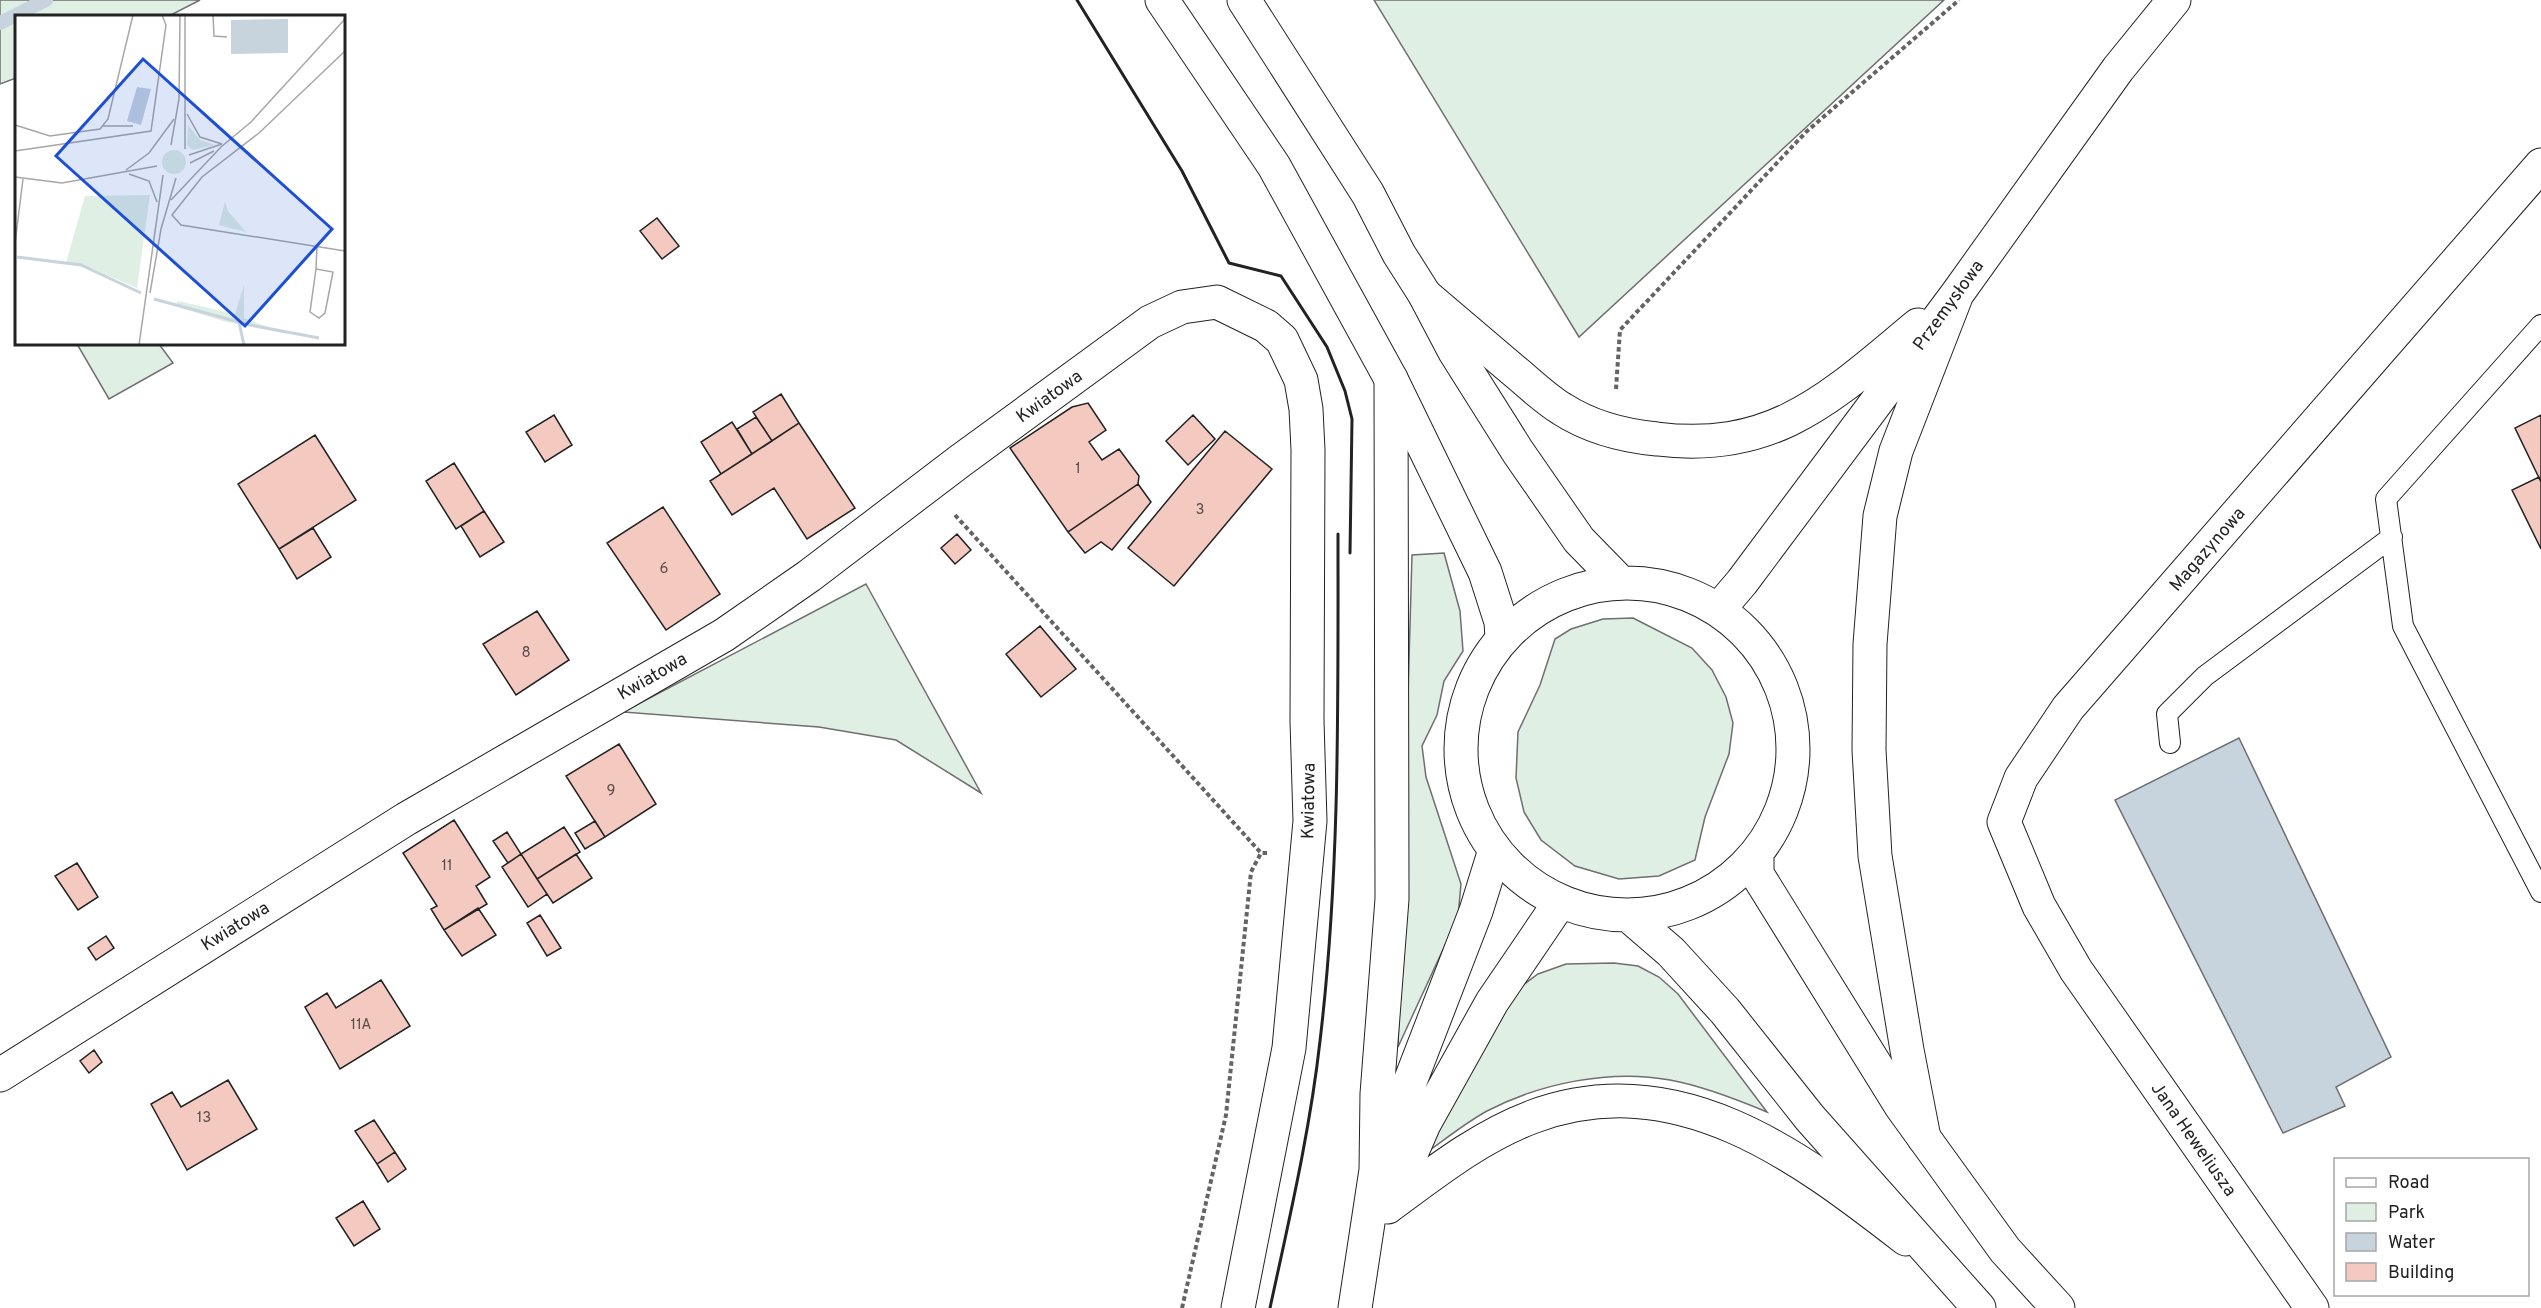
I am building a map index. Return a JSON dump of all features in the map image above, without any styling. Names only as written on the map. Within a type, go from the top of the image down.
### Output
[{"type":"main road","points":[[1162,0],[1274,166],[1391,379],[1485,572],[1501,622],[1502,638]]},
{"type":"main road","points":[[1244,0],[1368,194],[1455,352],[1518,452],[1580,540],[1619,581]]},
{"type":"main road","name":"Przemysłowa","points":[[1719,609],[1742,582],[1957,294],[2118,69],[2174,0]]},
{"type":"main road","name":"Magazynowa","points":[[2076,970],[2039,906],[2004,822],[2021,778],[2068,708],[2541,165]]},
{"type":"main road","points":[[1425,295],[1563,409],[1608,430],[1646,438],[1683,442],[1718,441],[1752,434],[1794,419],[1832,395],[1957,294]]},
{"type":"main road","points":[[1924,1138],[1875,856],[1869,750],[1870,644],[1880,516],[1896,451],[1957,294]]},
{"type":"main road","name":"Kwiatowa","points":[[0,1075],[406,819],[724,634],[809,576],[960,461],[1150,322],[1182,307],[1217,302],[1266,326],[1282,340],[1301,380],[1306,409],[1308,450],[1307,721],[1310,821],[1289,1048],[1238,1308]]},
{"type":"main road","points":[[1356,1302],[1376,1170],[1377,1094],[1392,898],[1391,379]]},
{"type":"main road","points":[[1619,581],[1654,583],[1689,593],[1719,609],[1754,639],[1779,678],[1793,722],[1793,768],[1782,813],[1757,853],[1731,879],[1700,899],[1665,911],[1628,915],[1594,912],[1560,902],[1524,880],[1495,850],[1472,810],[1461,766],[1463,720],[1477,677],[1502,638],[1536,609],[1576,590],[1619,581]]},
{"type":"main road","points":[[1376,1170],[1476,911],[1495,850]]},
{"type":"main road","points":[[1757,853],[1757,874],[1901,1106],[2005,1250],[2058,1308]]},
{"type":"main road","points":[[1356,1302],[1389,1206],[1424,1124],[1492,1002],[1560,902]]},
{"type":"main road","points":[[1628,915],[1671,952],[1725,1011],[1810,1118],[1979,1308]]},
{"type":"main road","name":"Jana Heweliusza","points":[[2076,970],[2312,1308]]},
{"type":"main road","points":[[1389,1206],[1460,1154],[1530,1118],[1563,1107],[1595,1103],[1652,1102],[1676,1106],[1724,1121],[1803,1164],[1936,1262]]},
{"type":"lane","points":[[2541,325],[2386,499],[2403,626],[2541,892]]},
{"type":"lane","points":[[2170,743],[2167,714],[2205,676],[2392,537]]},
{"type":"path","points":[[1615,401],[1620,330],[1806,132],[1959,0]]},
{"type":"path","points":[[930,486],[990,556],[1261,853]]},
{"type":"path","points":[[1261,853],[1271,852]]},
{"type":"path","points":[[1182,1308],[1226,1115],[1251,872],[1261,853]]},
{"type":"green space","points":[[0,0],[200,0],[171,15],[15,15],[15,78],[0,84]]},
{"type":"green space","points":[[1374,0],[1944,0],[1579,337]]},
{"type":"green space","points":[[78,345],[160,345],[173,363],[109,399]]},
{"type":"green space","points":[[1444,553],[1460,611],[1463,651],[1444,681],[1437,715],[1422,746],[1426,777],[1461,884],[1458,917],[1398,1047],[1412,555]]},
{"type":"green space","points":[[866,584],[981,793],[896,740],[819,727],[623,712]]},
{"type":"green space","points":[[1633,618],[1692,648],[1712,670],[1726,697],[1733,723],[1729,754],[1705,817],[1695,860],[1659,876],[1619,879],[1575,866],[1541,840],[1524,812],[1516,778],[1518,732],[1540,685],[1555,639],[1571,629],[1603,619]]},
{"type":"green space","points":[[1614,963],[1638,966],[1659,977],[1678,994],[1767,1112],[1707,1089],[1670,1080],[1624,1076],[1600,1078],[1553,1086],[1508,1101],[1472,1120],[1430,1150],[1434,1130],[1512,993],[1538,974],[1566,964]]},
{"type":"water","points":[[2239,738],[2391,1057],[2336,1087],[2345,1106],[2283,1133],[2115,800]]},
{"type":"building","points":[[657,218],[679,246],[662,259],[640,231]]},
{"type":"building","points":[[781,394],[799,423],[772,441],[753,412]]},
{"type":"building","points":[[1088,403],[1106,430],[1089,442],[1102,460],[1119,449],[1139,476],[1138,484],[1068,532],[1010,448],[1072,407]]},
{"type":"building","points":[[554,415],[572,445],[545,462],[526,432]]},
{"type":"building","points":[[1193,415],[1215,439],[1188,465],[1166,441]]},
{"type":"building","points":[[2541,415],[2541,482],[2515,428]]},
{"type":"building","points":[[756,417],[772,441],[752,454],[737,429]]},
{"type":"building","points":[[732,422],[752,454],[721,474],[701,442]]},
{"type":"building","points":[[799,423],[855,508],[807,539],[774,488],[732,515],[710,481]]},
{"type":"building","points":[[1225,431],[1272,469],[1174,586],[1128,548]]},
{"type":"building","points":[[315,435],[356,500],[279,549],[238,484]]},
{"type":"building","points":[[454,463],[484,511],[456,529],[426,481]]},
{"type":"building","points":[[2539,477],[2541,482],[2541,549],[2512,490]]},
{"type":"building","points":[[1138,484],[1151,502],[1112,550],[1101,542],[1085,553],[1068,532]]},
{"type":"building","points":[[663,507],[720,594],[666,630],[607,543]]},
{"type":"building","points":[[484,511],[504,542],[480,557],[461,526]]},
{"type":"building","points":[[313,528],[331,557],[297,579],[279,549]]},
{"type":"building","points":[[957,534],[971,550],[955,564],[941,548]]},
{"type":"building","points":[[537,611],[569,660],[516,695],[483,644]]},
{"type":"building","points":[[1040,626],[1076,669],[1041,697],[1006,654]]},
{"type":"building","points":[[619,744],[656,804],[605,837],[566,776]]},
{"type":"building","points":[[454,820],[490,877],[476,886],[487,904],[444,930],[431,909],[437,906],[403,853]]},
{"type":"building","points":[[595,821],[605,837],[585,849],[575,833]]},
{"type":"building","points":[[564,827],[580,852],[537,879],[521,854]]},
{"type":"building","points":[[507,832],[521,854],[508,863],[493,841]]},
{"type":"building","points":[[521,854],[547,894],[528,907],[502,867]]},
{"type":"building","points":[[576,854],[592,878],[553,903],[537,879]]},
{"type":"building","points":[[77,863],[98,897],[78,910],[55,876]]},
{"type":"building","points":[[478,908],[496,935],[462,956],[444,930]]},
{"type":"building","points":[[540,915],[561,948],[547,956],[527,923]]},
{"type":"building","points":[[106,936],[114,948],[96,960],[88,948]]},
{"type":"building","points":[[381,980],[410,1026],[340,1069],[305,1007],[327,993],[336,1008]]},
{"type":"building","points":[[94,1050],[102,1062],[89,1073],[80,1061]]},
{"type":"building","points":[[228,1080],[257,1129],[187,1170],[151,1104],[172,1092],[181,1107]]},
{"type":"building","points":[[374,1120],[395,1152],[377,1164],[355,1131]]},
{"type":"building","points":[[395,1152],[406,1169],[388,1182],[377,1164]]},
{"type":"building","points":[[363,1201],[380,1229],[354,1246],[336,1218]]},
{"type":"waterway","points":[[16,15],[46,0]]},
{"type":"waterway","points":[[0,23],[15,16]]},
{"type":"wall","points":[[1077,0],[1182,171],[1229,263],[1281,276],[1327,347],[1345,391],[1352,419],[1350,553]]},
{"type":"wall","points":[[1270,1308],[1311,1108],[1327,978],[1336,788],[1338,534]]}]
